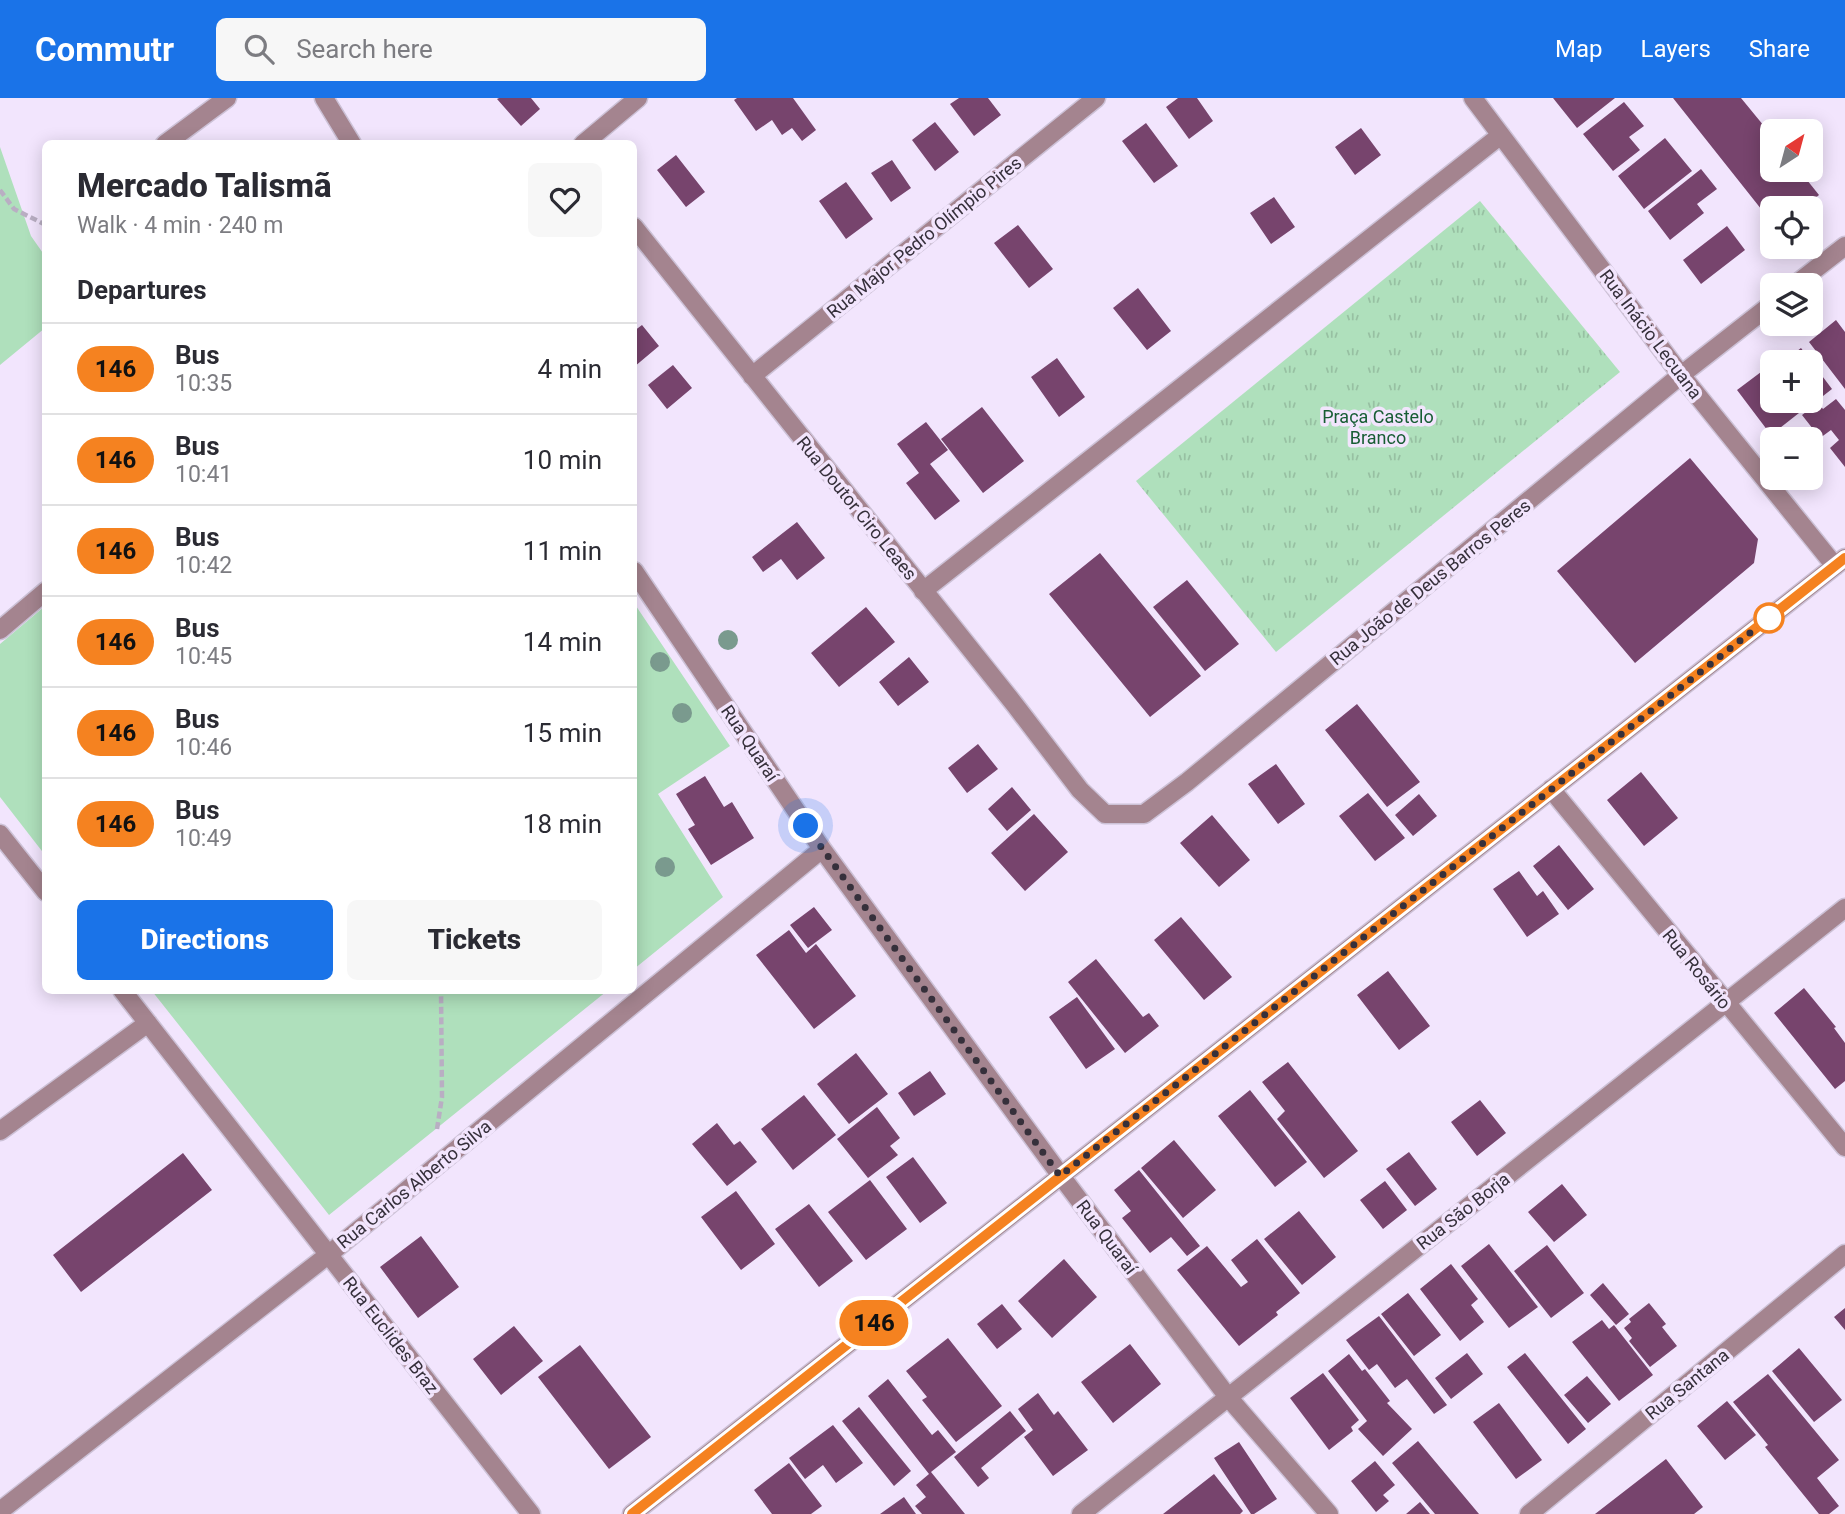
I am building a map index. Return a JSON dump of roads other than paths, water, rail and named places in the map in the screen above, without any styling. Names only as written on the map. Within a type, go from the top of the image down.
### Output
[{"type":"street","points":[[170,140],[227,98]]},
{"type":"street","points":[[324,98],[350,140]]},
{"type":"street","points":[[588,140],[638,98]]},
{"type":"street","name":"Rua Major Pedro Olímpio Pires","points":[[752,376],[1096,98]]},
{"type":"street","name":"Rua Inácio Lecuana","points":[[1473,98],[1681,375],[1840,562]]},
{"type":"street","points":[[923,591],[1501,135]]},
{"type":"street","name":"Rua Doutor Ciro Leaes","points":[[637,231],[1080,790]]},
{"type":"street","points":[[1810,273],[1845,246]]},
{"type":"street","name":"Rua João de Deus Barros Peres","points":[[1080,790],[1105,814],[1144,814],[1760,313]]},
{"type":"street","points":[[632,1514],[1840,562]]},
{"type":"street","name":"Rua Quaraí","points":[[637,575],[822,849],[1060,1176],[1228,1397],[1329,1514]]},
{"type":"street","points":[[0,630],[42,594]]},
{"type":"street","name":"Rua Rosário","points":[[1551,789],[1845,1147]]},
{"type":"street","points":[[0,834],[42,887]]},
{"type":"street","name":"Rua Carlos Alberto Silva","points":[[0,1511],[328,1255],[822,849]]},
{"type":"street","name":"Rua São Borja","points":[[1081,1514],[1845,908]]},
{"type":"street","name":"Rua Euclides Braz","points":[[125,994],[531,1514]]},
{"type":"street","points":[[0,1131],[148,1023]]},
{"type":"street","name":"Rua Santana","points":[[1529,1514],[1845,1254]]},
{"type":"park label","name":"Praça Castelo Branco","points":[[1378,426]]}]
